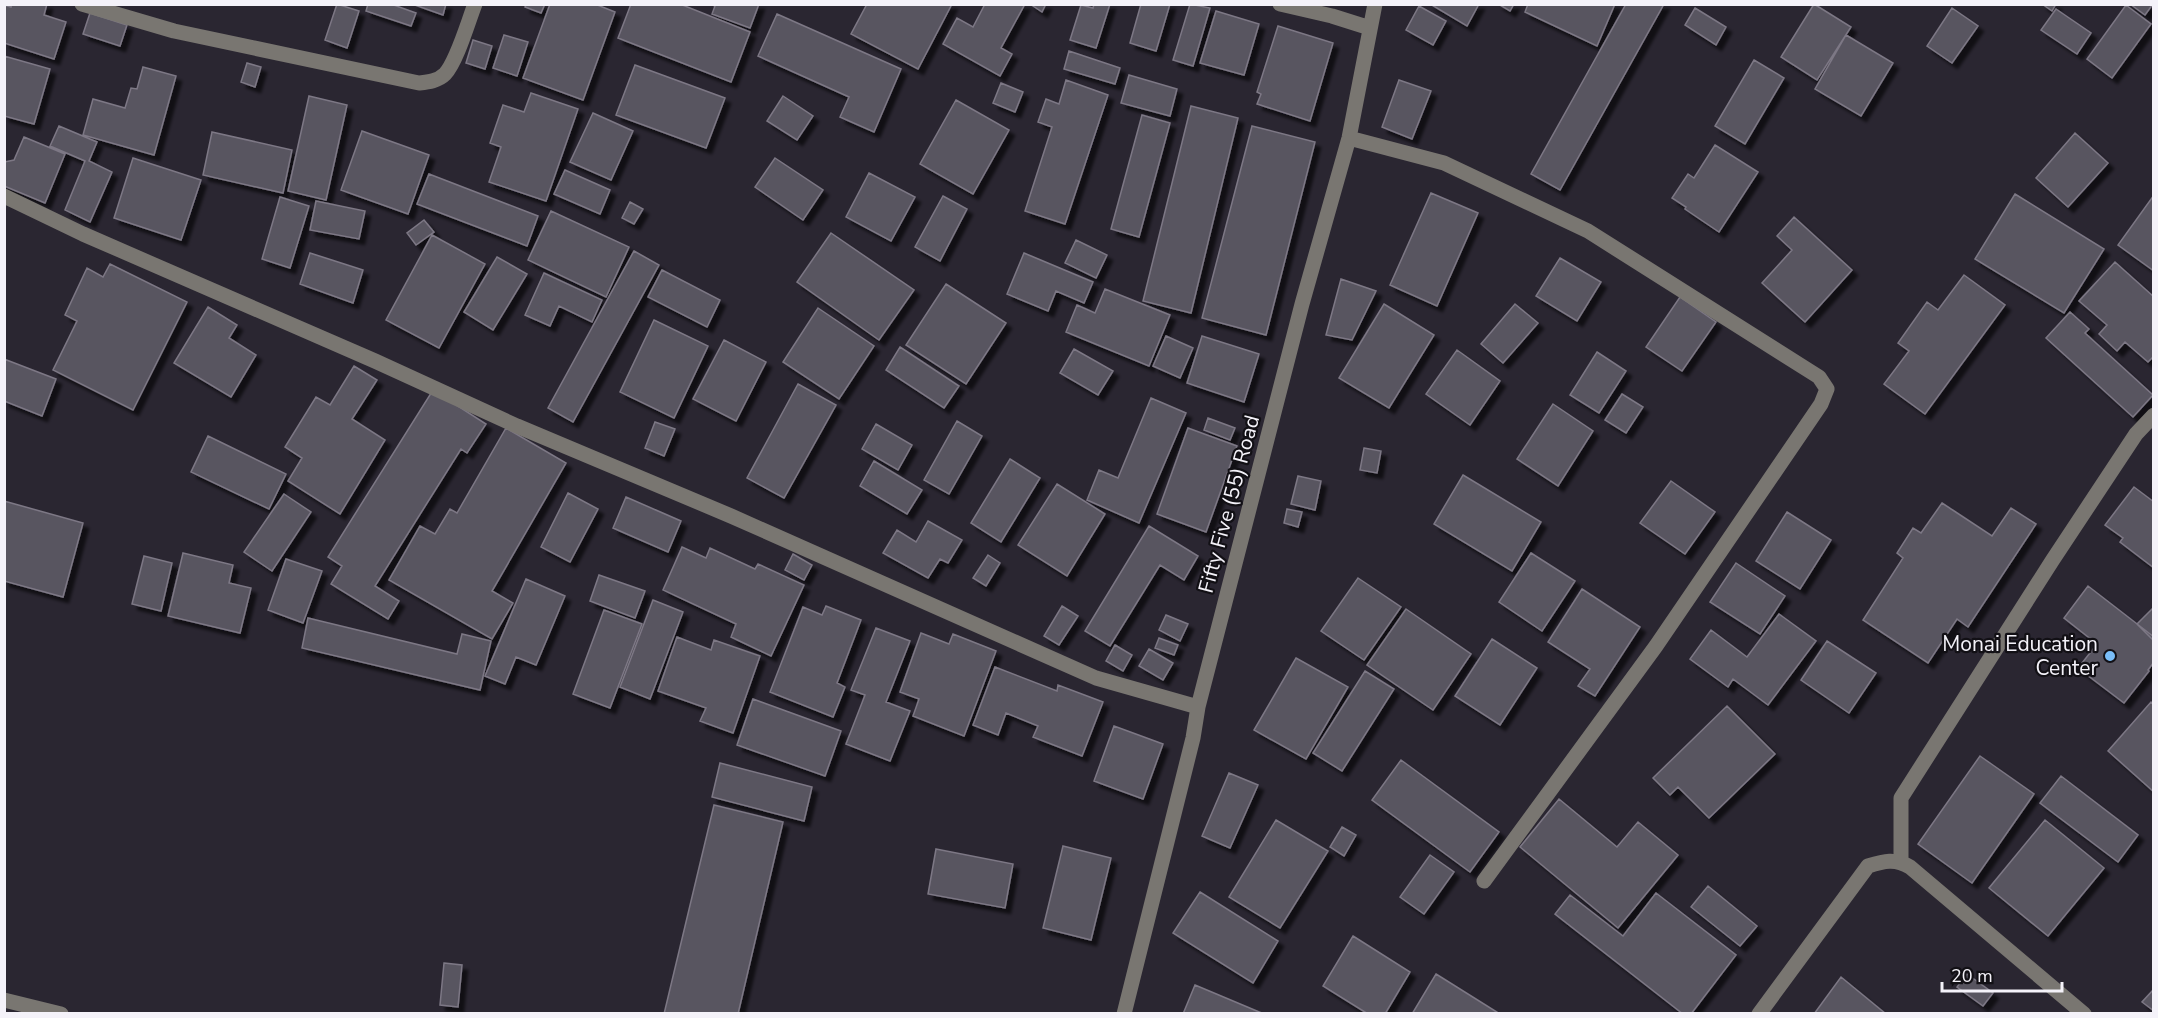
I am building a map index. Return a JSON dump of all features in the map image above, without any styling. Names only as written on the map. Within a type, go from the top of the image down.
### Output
[{"type":"street","points":[[82,4],[174,31],[419,83],[433,81],[444,75],[451,64],[475,4]]},
{"type":"street","points":[[1280,4],[1332,16],[1370,28]]},
{"type":"street","name":"Fifty Five (55) Road","points":[[1124,1014],[1190,749],[1198,707],[1302,304],[1349,138],[1375,4]]},
{"type":"street","points":[[1349,138],[1444,163],[1588,231],[1819,377],[1827,389],[1821,404],[1656,646],[1484,881]]},
{"type":"street","points":[[4,196],[83,234],[375,361],[517,426],[731,516],[1096,678],[1198,707]]},
{"type":"street","points":[[1901,862],[1901,798],[2136,434],[2154,416]]},
{"type":"street","points":[[1759,1014],[1868,866],[1888,860],[1901,862],[1910,867],[2084,1014]]},
{"type":"street","points":[[4,1000],[61,1014]]},
{"type":"building","points":[[12,4],[47,4],[44,15],[66,22],[54,59],[4,43],[4,5],[11,7]]},
{"type":"building","points":[[337,4],[359,11],[347,48],[325,40]]},
{"type":"building","points":[[368,4],[391,4],[416,13],[411,26],[366,11]]},
{"type":"building","points":[[412,4],[446,4],[443,15]]},
{"type":"building","points":[[526,4],[545,4],[541,13],[525,7]]},
{"type":"building","points":[[550,4],[595,4],[615,12],[583,100],[523,78]]},
{"type":"building","points":[[631,4],[680,4],[750,32],[731,82],[618,38]]},
{"type":"building","points":[[710,4],[759,4],[750,28],[712,14],[715,6]]},
{"type":"building","points":[[867,4],[952,4],[918,69],[851,34]]},
{"type":"building","points":[[985,4],[1025,4],[1001,48],[1012,54],[1000,76],[943,44],[957,18],[973,27]]},
{"type":"building","points":[[1030,4],[1046,4],[1042,12]]},
{"type":"building","points":[[1094,4],[1110,4],[1096,48],[1070,40],[1081,5],[1093,8]]},
{"type":"building","points":[[1141,4],[1170,4],[1156,51],[1130,43]]},
{"type":"building","points":[[1190,4],[1210,8],[1193,66],[1173,60]]},
{"type":"building","points":[[1430,4],[1479,4],[1467,26]]},
{"type":"building","points":[[1498,4],[1514,4],[1510,11]]},
{"type":"building","points":[[1528,4],[1615,4],[1597,46],[1525,12]]},
{"type":"building","points":[[1626,4],[1664,4],[1560,190],[1531,174]]},
{"type":"building","points":[[1814,4],[1851,27],[1817,80],[1781,57]]},
{"type":"building","points":[[2042,4],[2056,4],[2052,11]]},
{"type":"building","points":[[2130,4],[2153,4],[2145,15]]},
{"type":"building","points":[[2126,5],[2151,24],[2112,78],[2087,59]]},
{"type":"building","points":[[1419,6],[1446,21],[1433,45],[1406,30]]},
{"type":"building","points":[[1695,8],[1726,27],[1716,45],[1685,25]]},
{"type":"building","points":[[1952,8],[1978,26],[1952,63],[1927,46]]},
{"type":"building","points":[[2056,9],[2091,33],[2077,54],[2041,30]]},
{"type":"building","points":[[1216,11],[1259,24],[1244,75],[1200,63]]},
{"type":"building","points":[[90,13],[127,25],[120,46],[83,34]]},
{"type":"building","points":[[777,14],[901,69],[874,132],[840,117],[849,97],[758,56]]},
{"type":"building","points":[[1278,26],[1333,43],[1310,121],[1257,104],[1261,94],[1257,92]]},
{"type":"building","points":[[504,35],[528,42],[517,76],[493,68]]},
{"type":"building","points":[[1846,35],[1893,63],[1861,116],[1815,89]]},
{"type":"building","points":[[473,40],[492,46],[485,69],[466,63]]},
{"type":"building","points":[[1069,51],[1120,68],[1115,84],[1064,69]]},
{"type":"building","points":[[4,56],[50,69],[34,124],[4,116]]},
{"type":"building","points":[[1754,60],[1784,78],[1745,144],[1715,126]]},
{"type":"building","points":[[247,63],[261,67],[255,87],[241,82]]},
{"type":"building","points":[[635,65],[725,98],[706,148],[616,115]]},
{"type":"building","points":[[143,67],[176,76],[154,155],[83,135],[93,99],[125,108],[131,88],[137,89]]},
{"type":"building","points":[[1129,75],[1177,89],[1170,116],[1121,103]]},
{"type":"building","points":[[1066,80],[1108,95],[1065,224],[1025,211],[1052,127],[1038,122],[1046,99],[1059,104]]},
{"type":"building","points":[[1399,80],[1431,91],[1412,139],[1382,127]]},
{"type":"building","points":[[1001,83],[1023,92],[1015,112],[993,103]]},
{"type":"building","points":[[531,93],[578,109],[546,201],[489,182],[501,147],[490,143],[503,105],[524,112]]},
{"type":"building","points":[[309,96],[347,105],[326,200],[288,191]]},
{"type":"building","points":[[783,96],[813,116],[797,140],[767,121]]},
{"type":"building","points":[[956,100],[1009,130],[973,194],[920,164]]},
{"type":"building","points":[[1191,106],[1238,118],[1191,313],[1143,301]]},
{"type":"building","points":[[593,113],[633,131],[611,180],[570,162]]},
{"type":"building","points":[[1142,115],[1170,123],[1139,237],[1111,229]]},
{"type":"building","points":[[59,126],[97,142],[89,161],[112,172],[90,222],[65,210],[85,161],[50,146]]},
{"type":"building","points":[[1252,126],[1315,142],[1266,335],[1202,318]]},
{"type":"building","points":[[362,131],[429,155],[408,214],[341,190]]},
{"type":"building","points":[[212,132],[292,150],[283,193],[203,175]]},
{"type":"building","points":[[2075,133],[2108,163],[2068,207],[2036,178]]},
{"type":"building","points":[[24,137],[65,154],[45,203],[4,186],[4,162],[14,160]]},
{"type":"building","points":[[1715,145],[1758,172],[1719,232],[1672,198],[1688,174],[1694,178]]},
{"type":"building","points":[[133,158],[201,180],[181,240],[114,218]]},
{"type":"building","points":[[775,158],[823,190],[803,220],[755,187]]},
{"type":"building","points":[[565,170],[610,190],[600,214],[554,194]]},
{"type":"building","points":[[869,173],[915,197],[891,241],[846,217]]},
{"type":"building","points":[[429,174],[538,216],[527,246],[417,204]]},
{"type":"building","points":[[1431,193],[1478,213],[1437,306],[1390,285]]},
{"type":"building","points":[[2015,194],[2104,249],[2064,313],[1975,259]]},
{"type":"building","points":[[2154,195],[2154,271],[2118,245]]},
{"type":"building","points":[[943,196],[967,209],[940,261],[915,247]]},
{"type":"building","points":[[280,197],[309,206],[290,268],[262,259]]},
{"type":"building","points":[[316,201],[365,211],[359,239],[310,230]]},
{"type":"building","points":[[630,202],[643,209],[634,224],[622,218]]},
{"type":"building","points":[[551,211],[629,247],[606,297],[528,260]]},
{"type":"building","points":[[1794,217],[1852,270],[1805,322],[1762,283],[1792,250],[1777,236]]},
{"type":"building","points":[[424,220],[434,232],[416,245],[407,233]]},
{"type":"building","points":[[831,233],[914,290],[879,340],[797,282]]},
{"type":"building","points":[[432,235],[485,264],[439,348],[386,320]]},
{"type":"building","points":[[1076,240],[1107,255],[1096,278],[1065,263]]},
{"type":"building","points":[[634,251],[659,265],[573,422],[548,408]]},
{"type":"building","points":[[310,253],[363,270],[353,303],[300,284]]},
{"type":"building","points":[[1024,253],[1093,282],[1084,303],[1056,291],[1048,311],[1007,294]]},
{"type":"building","points":[[497,257],[527,274],[493,330],[464,312]]},
{"type":"building","points":[[1560,258],[1601,282],[1577,321],[1536,296]]},
{"type":"building","points":[[2115,262],[2154,297],[2154,356],[2148,362],[2125,342],[2117,351],[2099,334],[2107,325],[2079,301]]},
{"type":"building","points":[[110,264],[187,302],[133,410],[53,370],[77,321],[65,315],[87,268],[103,277]]},
{"type":"building","points":[[662,270],[720,300],[707,327],[648,297]]},
{"type":"building","points":[[544,273],[602,300],[592,322],[559,306],[550,326],[525,315]]},
{"type":"building","points":[[1964,275],[2005,305],[1925,414],[1884,384],[1909,351],[1898,343],[1927,302],[1938,310]]},
{"type":"building","points":[[1341,279],[1376,291],[1352,340],[1326,335]]},
{"type":"building","points":[[946,284],[1006,323],[966,384],[906,345]]},
{"type":"building","points":[[1105,289],[1170,315],[1149,366],[1066,332],[1077,305],[1095,313]]},
{"type":"building","points":[[1680,297],[1716,322],[1682,371],[1646,347]]},
{"type":"building","points":[[1384,304],[1434,335],[1389,408],[1339,378]]},
{"type":"building","points":[[1515,304],[1538,323],[1503,363],[1481,344]]},
{"type":"building","points":[[208,307],[237,325],[229,338],[256,355],[231,397],[174,363]]},
{"type":"building","points":[[818,308],[874,346],[839,399],[783,362]]},
{"type":"building","points":[[2070,312],[2089,329],[2085,333],[2153,395],[2133,417],[2046,338]]},
{"type":"building","points":[[654,320],[708,346],[674,418],[620,392]]},
{"type":"building","points":[[1166,336],[1193,348],[1180,378],[1153,366]]},
{"type":"building","points":[[1202,336],[1259,354],[1244,402],[1187,383]]},
{"type":"building","points":[[724,340],[766,362],[736,421],[693,399]]},
{"type":"building","points":[[900,347],[959,386],[944,408],[886,370]]},
{"type":"building","points":[[1074,349],[1113,371],[1098,395],[1060,373]]},
{"type":"building","points":[[1457,350],[1500,381],[1470,425],[1426,394]]},
{"type":"building","points":[[1597,352],[1626,371],[1599,413],[1570,395]]},
{"type":"building","points":[[4,359],[56,379],[42,416],[4,401]]},
{"type":"building","points":[[354,366],[377,380],[352,419],[385,440],[340,514],[288,481],[302,458],[285,447],[316,397],[330,405]]},
{"type":"building","points":[[798,384],[836,405],[784,498],[747,478]]},
{"type":"building","points":[[433,390],[486,424],[467,453],[461,449],[375,586],[399,601],[388,619],[331,584],[342,566],[328,557]]},
{"type":"building","points":[[1622,394],[1643,407],[1626,433],[1605,420]]},
{"type":"building","points":[[1151,398],[1186,413],[1139,523],[1087,500],[1099,470],[1118,478]]},
{"type":"building","points":[[1553,404],[1593,431],[1558,486],[1517,459]]},
{"type":"building","points":[[1208,418],[1235,428],[1230,440],[1204,430]]},
{"type":"building","points":[[957,421],[982,436],[949,494],[924,480]]},
{"type":"building","points":[[655,422],[675,429],[664,456],[645,448]]},
{"type":"building","points":[[876,424],[912,445],[898,470],[862,449]]},
{"type":"building","points":[[506,428],[566,463],[492,591],[513,603],[492,639],[389,580],[420,526],[435,534],[450,509],[457,513]]},
{"type":"building","points":[[1188,428],[1237,446],[1206,532],[1157,514]]},
{"type":"building","points":[[208,436],[286,474],[269,509],[191,472]]},
{"type":"building","points":[[1364,448],[1381,451],[1377,473],[1360,470]]},
{"type":"building","points":[[1010,459],[1040,478],[1001,542],[971,523]]},
{"type":"building","points":[[874,461],[922,490],[907,514],[860,486]]},
{"type":"building","points":[[1463,475],[1541,522],[1512,571],[1434,524]]},
{"type":"building","points":[[1298,476],[1321,481],[1315,510],[1291,504]]},
{"type":"building","points":[[1671,481],[1715,512],[1685,554],[1640,523]]},
{"type":"building","points":[[1057,484],[1105,514],[1067,576],[1018,545]]},
{"type":"building","points":[[2134,487],[2154,502],[2154,568],[2120,542],[2123,538],[2105,525]]},
{"type":"building","points":[[568,493],[598,509],[570,562],[541,547]]},
{"type":"building","points":[[284,494],[311,512],[272,571],[244,552]]},
{"type":"building","points":[[626,497],[681,521],[668,552],[613,528]]},
{"type":"building","points":[[4,501],[83,523],[63,597],[4,581]]},
{"type":"building","points":[[1942,503],[1992,536],[2011,508],[2036,524],[1968,627],[1957,619],[1928,663],[1863,620],[1903,558],[1897,553],[1913,528],[1921,533]]},
{"type":"building","points":[[1287,509],[1302,512],[1298,527],[1284,523]]},
{"type":"building","points":[[1787,512],[1831,540],[1800,589],[1756,561]]},
{"type":"building","points":[[928,521],[962,540],[948,563],[940,559],[928,578],[883,553],[897,530],[916,542]]},
{"type":"building","points":[[1149,526],[1198,556],[1184,580],[1160,565],[1110,646],[1085,631]]},
{"type":"building","points":[[682,547],[706,558],[710,548],[755,569],[758,564],[804,585],[771,656],[731,637],[736,624],[663,590]]},
{"type":"building","points":[[183,553],[233,565],[229,583],[251,588],[240,633],[168,616]]},
{"type":"building","points":[[1531,553],[1575,581],[1542,631],[1499,602]]},
{"type":"building","points":[[793,554],[812,565],[804,580],[785,570]]},
{"type":"building","points":[[988,555],[1000,563],[986,586],[973,578]]},
{"type":"building","points":[[144,556],[172,563],[161,611],[132,604]]},
{"type":"building","points":[[286,559],[322,571],[303,623],[268,610]]},
{"type":"building","points":[[1736,563],[1785,596],[1760,634],[1710,602]]},
{"type":"building","points":[[599,575],[645,591],[635,618],[590,601]]},
{"type":"building","points":[[1358,578],[1401,607],[1364,660],[1321,631]]},
{"type":"building","points":[[526,579],[565,596],[536,665],[516,657],[505,684],[485,676]]},
{"type":"building","points":[[2088,586],[2154,637],[2154,662],[2124,703],[2078,668],[2097,644],[2064,618]]},
{"type":"building","points":[[1582,589],[1640,627],[1595,696],[1578,686],[1590,669],[1548,642]]},
{"type":"building","points":[[653,600],[683,612],[650,699],[620,687]]},
{"type":"building","points":[[826,606],[861,620],[837,683],[845,687],[833,717],[770,692],[803,607],[822,615]]},
{"type":"building","points":[[1062,606],[1078,616],[1059,645],[1044,636]]},
{"type":"building","points":[[2154,607],[2154,641],[2137,624]]},
{"type":"building","points":[[1406,609],[1471,654],[1433,710],[1367,665]]},
{"type":"building","points":[[604,610],[642,624],[610,708],[573,694]]},
{"type":"building","points":[[1779,614],[1816,641],[1768,705],[1733,679],[1728,687],[1690,659],[1711,630],[1747,657]]},
{"type":"building","points":[[1166,615],[1188,624],[1180,641],[1159,630]]},
{"type":"building","points":[[308,618],[457,654],[462,634],[491,641],[480,690],[302,648]]},
{"type":"building","points":[[876,628],[910,641],[886,702],[910,711],[890,761],[846,744],[865,695],[851,690]]},
{"type":"building","points":[[921,633],[949,644],[953,634],[996,651],[964,736],[913,716],[919,699],[900,692]]},
{"type":"building","points":[[677,637],[711,650],[714,640],[760,656],[733,733],[700,721],[706,708],[658,691]]},
{"type":"building","points":[[1159,638],[1178,645],[1174,655],[1155,648]]},
{"type":"building","points":[[1492,639],[1537,668],[1500,725],[1455,696]]},
{"type":"building","points":[[1827,641],[1876,673],[1849,713],[1801,680]]},
{"type":"building","points":[[1115,645],[1132,655],[1123,671],[1106,661]]},
{"type":"building","points":[[1149,649],[1173,663],[1163,680],[1139,666]]},
{"type":"building","points":[[1296,658],[1348,687],[1306,759],[1254,730]]},
{"type":"building","points":[[995,667],[1057,691],[1058,685],[1103,702],[1082,756],[1033,737],[1038,726],[1006,713],[998,735],[973,725]]},
{"type":"building","points":[[1365,671],[1394,689],[1342,771],[1313,753]]},
{"type":"building","points":[[753,699],[841,731],[825,776],[737,745]]},
{"type":"building","points":[[2151,702],[2154,705],[2154,792],[2108,751]]},
{"type":"building","points":[[1727,706],[1775,754],[1709,818],[1678,787],[1670,795],[1653,778]]},
{"type":"building","points":[[1114,726],[1163,744],[1143,799],[1094,781]]},
{"type":"building","points":[[1980,756],[2034,794],[1972,883],[1918,844]]},
{"type":"building","points":[[1401,760],[1499,832],[1470,872],[1372,800]]},
{"type":"building","points":[[720,763],[812,787],[804,821],[712,797]]},
{"type":"building","points":[[1229,773],[1258,785],[1230,848],[1202,836]]},
{"type":"building","points":[[2061,776],[2138,835],[2118,862],[2040,803]]},
{"type":"building","points":[[1559,799],[1617,847],[1638,822],[1678,855],[1618,928],[1520,847]]},
{"type":"building","points":[[714,805],[783,822],[738,1014],[664,1014]]},
{"type":"building","points":[[1276,820],[1328,851],[1280,928],[1229,897]]},
{"type":"building","points":[[2045,820],[2104,868],[2048,936],[1989,888]]},
{"type":"building","points":[[1342,827],[1356,835],[1344,856],[1330,847]]},
{"type":"building","points":[[1063,846],[1111,858],[1091,940],[1043,928]]},
{"type":"building","points":[[936,849],[1013,864],[1005,908],[928,894]]},
{"type":"building","points":[[1430,855],[1454,872],[1424,914],[1400,897]]},
{"type":"building","points":[[1708,886],[1757,926],[1740,946],[1691,907]]},
{"type":"building","points":[[1200,892],[1278,941],[1253,983],[1173,933]]},
{"type":"building","points":[[1656,893],[1736,955],[1691,1014],[1683,1014],[1555,914],[1570,895],[1623,936]]},
{"type":"building","points":[[1353,936],[1410,972],[1385,1014],[1368,1014],[1323,986]]},
{"type":"building","points":[[444,963],[462,965],[458,1007],[440,1005]]},
{"type":"building","points":[[1436,974],[1500,1014],[1412,1014]]},
{"type":"building","points":[[1967,974],[1993,993],[1983,1006],[1957,987]]},
{"type":"building","points":[[1841,977],[1886,1014],[1814,1014]]},
{"type":"building","points":[[1195,985],[1264,1014],[1183,1014]]},
{"type":"building","points":[[2154,989],[2154,1011],[2142,1002]]},
{"type":"place","name":"Monai Education Center","points":[[2110,656]]}]
